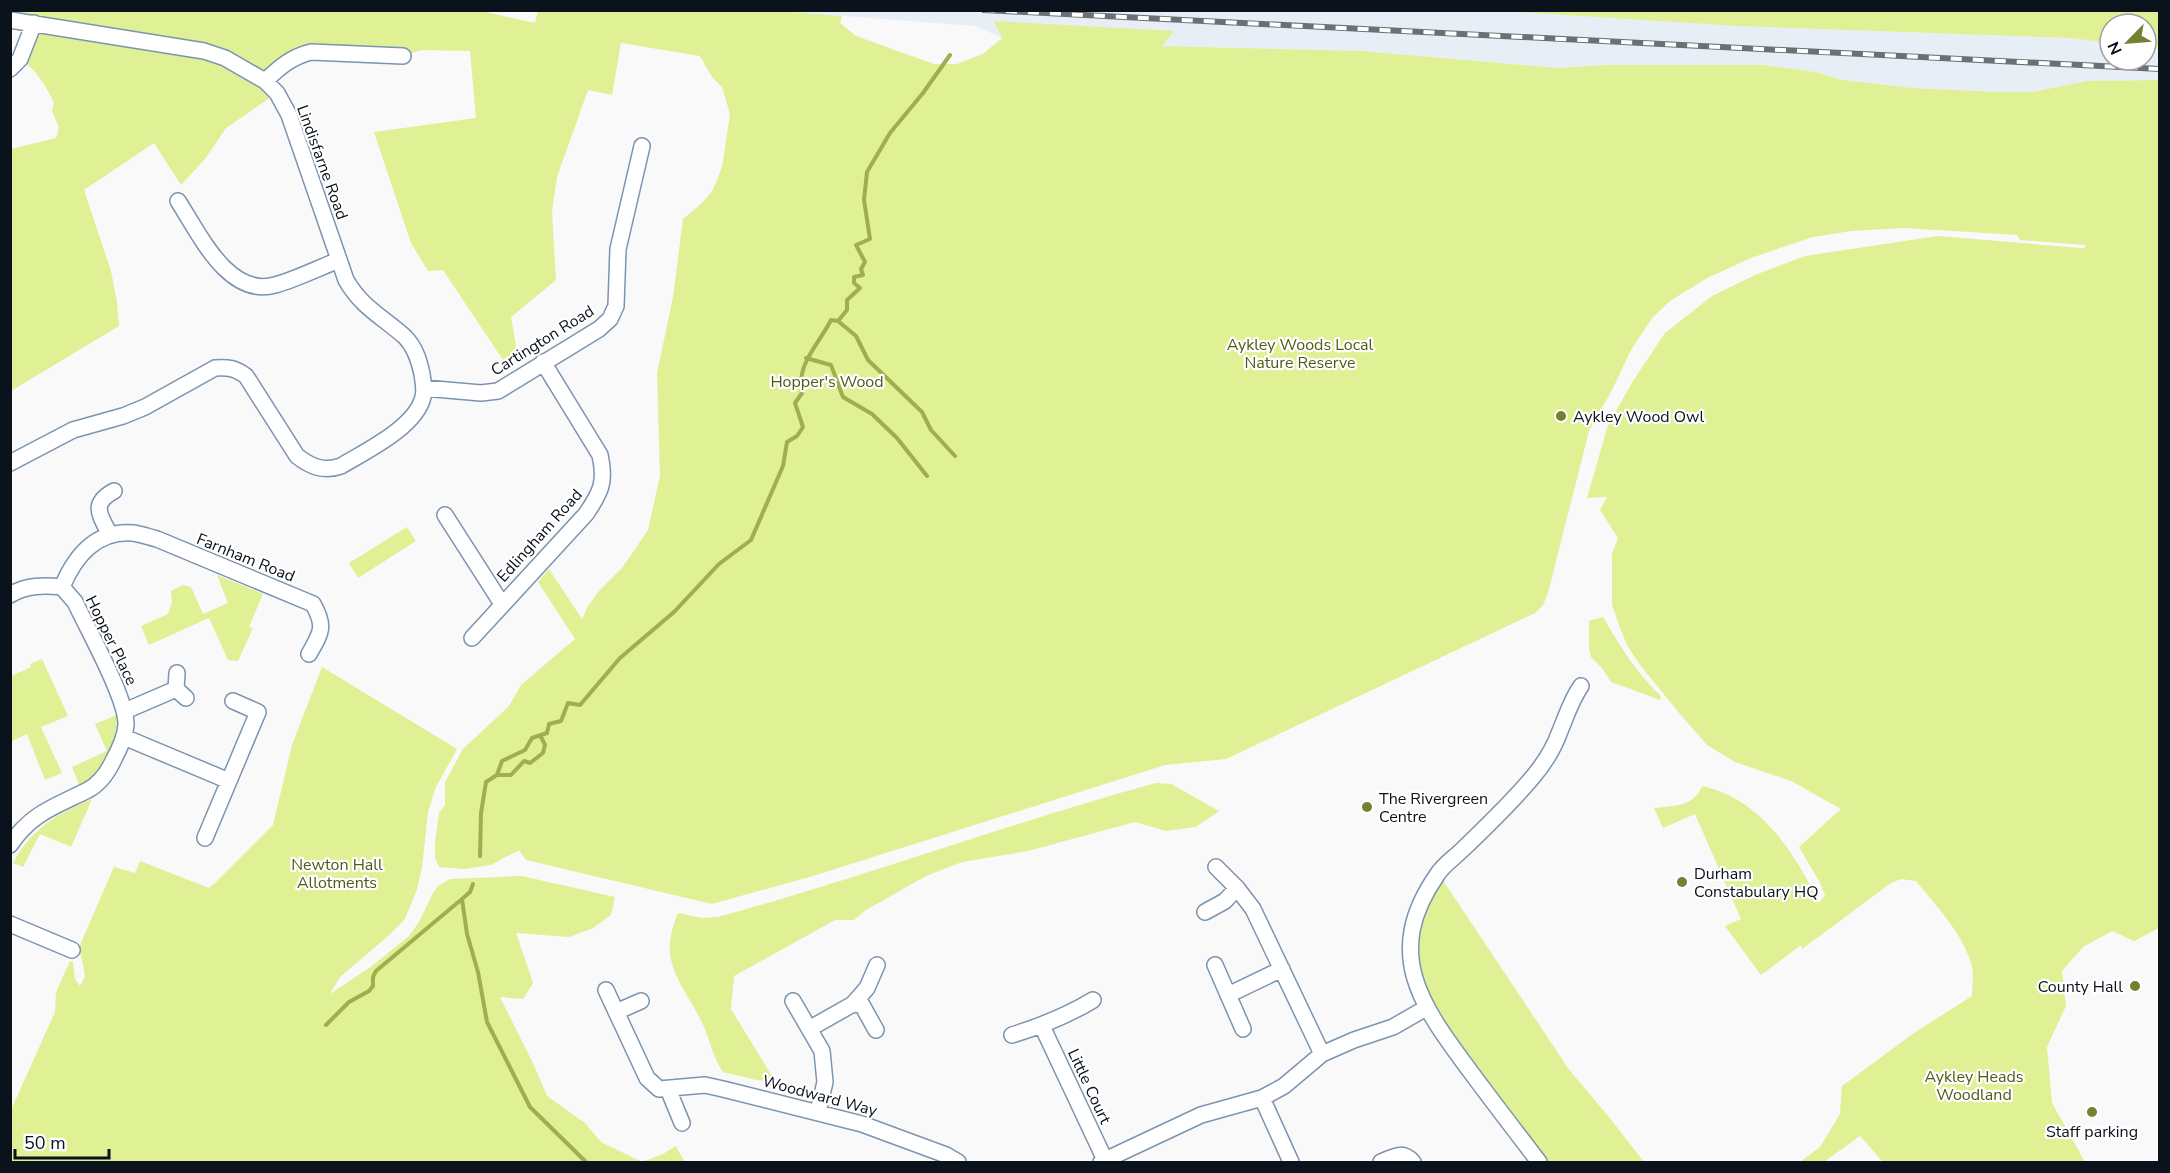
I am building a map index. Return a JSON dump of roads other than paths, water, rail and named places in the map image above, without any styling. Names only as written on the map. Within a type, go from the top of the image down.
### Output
[{"type":"street","name":"Lindisfarne Road","points":[[10,20],[204,51],[234,63],[265,81],[277,93],[289,115],[346,280],[354,294],[365,306],[411,344],[418,358],[424,388]]},
{"type":"street","points":[[10,69],[20,59],[34,23]]},
{"type":"street","points":[[265,81],[286,62],[298,55],[311,52],[403,56]]},
{"type":"street","name":"Cartington Road","points":[[424,388],[481,393],[498,390],[599,329],[610,319],[616,306],[618,249],[642,146]]},
{"type":"street","points":[[178,201],[221,266],[232,277],[244,282],[258,286],[274,285],[339,260]]},
{"type":"street","name":"Edlingham Road","points":[[472,638],[586,514],[603,484],[600,455],[543,362]]},
{"type":"street","points":[[10,463],[73,430],[123,416],[145,407],[215,368],[226,367],[236,369],[246,376],[297,456],[308,465],[331,470],[394,433],[416,411],[424,388]]},
{"type":"street","points":[[110,535],[98,512],[99,502],[105,495],[114,491]]},
{"type":"street","name":"Edlingham Road","points":[[445,515],[502,604]]},
{"type":"street","name":"Farnham Road","points":[[62,587],[70,566],[82,551],[110,535],[134,533],[157,539],[313,604],[320,616],[322,631],[309,654]]},
{"type":"street","points":[[10,596],[31,587],[48,585],[62,587]]},
{"type":"street","name":"Hopper Place","points":[[62,587],[75,602],[125,711],[124,737]]},
{"type":"street","name":"Hopper Place","points":[[125,711],[181,694],[177,672]]},
{"type":"street","points":[[1539,1162],[1442,1033],[1426,1008],[1415,982],[1411,959],[1412,928],[1423,896],[1444,867],[1533,777],[1547,759],[1573,697],[1581,686]]},
{"type":"street","points":[[205,838],[258,712],[233,701]]},
{"type":"street","points":[[10,845],[23,827],[36,816],[100,782],[110,769],[124,737],[229,781]]},
{"type":"street","points":[[1215,867],[1253,909],[1322,1054]]},
{"type":"street","points":[[1205,912],[1225,901],[1236,888]]},
{"type":"street","points":[[10,924],[72,950]]},
{"type":"street","points":[[809,1029],[853,1004],[867,988],[877,965]]},
{"type":"street","points":[[1215,965],[1243,1029]]},
{"type":"street","points":[[1228,995],[1282,969]]},
{"type":"street","points":[[606,990],[647,1078],[659,1089],[668,1089],[682,1123]]},
{"type":"street","points":[[1012,1035],[1042,1026],[1076,1011],[1093,1000]]},
{"type":"street","points":[[616,1012],[641,1001]]},
{"type":"street","points":[[793,1001],[822,1051],[825,1082],[818,1112]]},
{"type":"street","points":[[853,1004],[861,1005],[876,1030]]},
{"type":"street","points":[[1103,1162],[1201,1115],[1262,1098],[1284,1086],[1322,1054],[1393,1027],[1426,1008]]},
{"type":"street","name":"Little Court","points":[[1042,1026],[1103,1162]]},
{"type":"street","name":"Woodward Way","points":[[668,1089],[705,1085],[818,1112],[903,1138],[958,1162]]},
{"type":"street","points":[[1262,1098],[1291,1162]]},
{"type":"street","points":[[1381,1162],[1399,1154],[1406,1155],[1413,1162]]},
{"type":"waterway","points":[[480,856],[481,813],[486,782],[497,775],[502,761],[525,750],[532,738],[547,733],[549,724],[561,721],[568,703],[580,705],[620,658],[674,612],[719,564],[751,540],[783,466],[787,442],[797,436],[803,427],[795,403],[802,393],[801,383],[805,363],[831,320],[838,321],[847,310],[847,300],[860,288],[854,283],[854,277],[863,275],[861,269],[865,262],[856,245],[870,239],[864,200],[867,172],[890,133],[950,55]]},
{"type":"waterway","points":[[838,321],[856,336],[868,360],[922,412],[931,430],[955,456]]},
{"type":"waterway","points":[[806,358],[831,365],[843,397],[872,414],[897,438],[927,476]]},
{"type":"waterway","points":[[497,775],[511,775],[524,761],[530,763],[543,753],[545,745],[540,735]]},
{"type":"waterway","points":[[473,884],[470,892],[462,899],[467,934],[478,972],[487,1022],[530,1107],[586,1162]]},
{"type":"waterway","points":[[326,1025],[349,1002],[369,991],[373,986],[376,971],[462,899]]},
{"type":"railway","points":[[984,10],[2160,69]]},
{"type":"place","name":"Aykley Wood Owl","points":[[1561,416]]},
{"type":"place","name":"The Rivergreen Centre","points":[[1367,807]]},
{"type":"place","name":"Durham Constabulary HQ","points":[[1682,882]]},
{"type":"place","name":"County Hall","points":[[2135,986]]},
{"type":"place","name":"Staff parking","points":[[2092,1112]]},
{"type":"park label","name":"Aykley Woods Local Nature Reserve","points":[[1300,353]]},
{"type":"park label","name":"Hopper's Wood","points":[[827,381]]},
{"type":"park label","name":"Newton Hall Allotments","points":[[337,873]]},
{"type":"park label","name":"Aykley Heads Woodland","points":[[1974,1085]]}]
